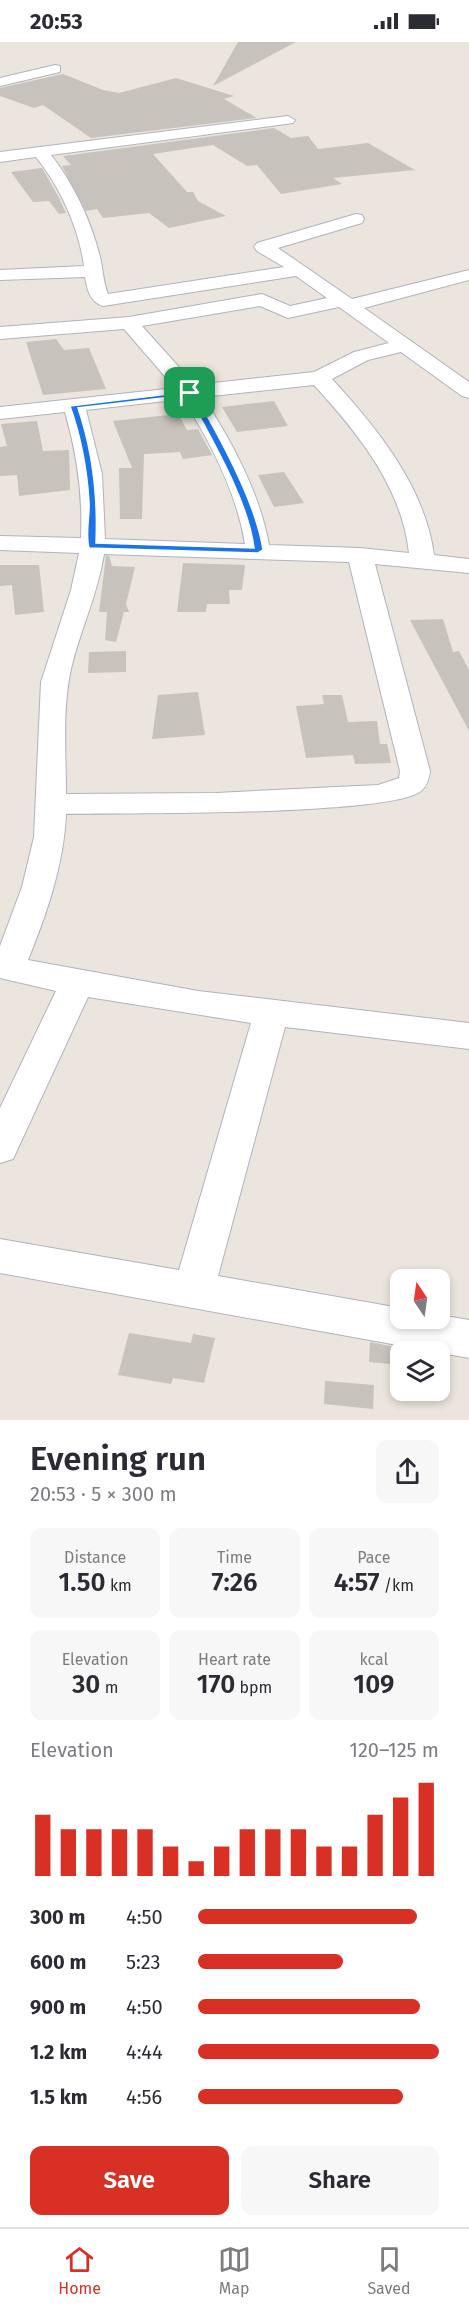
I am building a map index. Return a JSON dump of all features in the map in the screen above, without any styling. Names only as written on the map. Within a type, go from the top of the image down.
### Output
[{"type":"street","points":[[0,82],[54,69]]},
{"type":"street","points":[[0,157],[288,120]]},
{"type":"street","points":[[0,143],[182,121]]},
{"type":"street","points":[[41,153],[53,167],[72,207],[92,258],[92,271],[100,298],[110,300],[297,270]]},
{"type":"street","points":[[356,219],[263,247],[286,260],[469,392]]},
{"type":"street","points":[[0,275],[92,271]]},
{"type":"street","points":[[0,333],[129,323],[262,300],[271,302],[285,312],[344,303],[469,275]]},
{"type":"street","points":[[129,323],[190,393],[213,435],[255,526],[258,550]]},
{"type":"street","points":[[0,413],[319,378],[361,356],[403,346]]},
{"type":"street","points":[[319,378],[358,422],[408,500],[422,541],[422,560]]},
{"type":"street","points":[[74,406],[89,465],[94,503],[92,546],[85,588],[55,680],[51,718],[49,838],[26,924],[4,966],[77,983],[198,1004],[469,1036]]},
{"type":"street","points":[[0,543],[360,555],[469,566]]},
{"type":"street","points":[[51,804],[216,803],[378,794],[409,786],[414,780],[415,771],[360,555]]},
{"type":"street","points":[[0,1148],[7,1113],[77,983]]},
{"type":"street","points":[[194,1289],[272,1011]]},
{"type":"street","points":[[0,1256],[469,1339]]},
{"type":"building","points":[[238,42],[296,42],[213,86]]},
{"type":"building","points":[[63,74],[103,90],[119,93],[176,78],[234,96],[224,99],[257,118],[91,138],[43,105],[34,108],[0,96],[0,88]]},
{"type":"building","points":[[274,128],[291,138],[308,136],[318,149],[368,143],[415,170],[333,178],[342,184],[281,194],[257,165],[247,166],[213,145],[153,154],[187,192],[193,192],[198,201],[226,216],[169,228],[149,213],[103,218],[97,209],[86,211],[62,166],[71,165],[63,156]]},
{"type":"building","points":[[42,168],[66,213],[59,214],[49,201],[33,202],[11,172]]},
{"type":"building","points":[[56,339],[64,350],[89,348],[106,389],[43,395],[26,342]]},
{"type":"building","points":[[274,401],[288,426],[237,432],[222,407]]},
{"type":"building","points":[[178,414],[187,430],[198,429],[212,455],[183,459],[180,452],[144,454],[142,519],[120,519],[119,468],[132,468],[113,421]]},
{"type":"building","points":[[37,421],[43,451],[69,450],[70,490],[19,496],[17,475],[0,476],[0,447],[7,446],[1,424]]},
{"type":"building","points":[[284,472],[304,503],[274,507],[258,475]]},
{"type":"building","points":[[106,556],[109,556],[112,566],[135,567],[126,604],[129,612],[124,612],[116,642],[105,640],[107,612],[99,612]]},
{"type":"building","points":[[183,563],[245,565],[242,590],[229,590],[230,604],[207,604],[206,612],[177,612]]},
{"type":"building","points":[[0,565],[39,565],[44,612],[15,615],[12,585],[0,586]]},
{"type":"building","points":[[443,619],[453,652],[459,651],[469,670],[469,731],[410,620]]},
{"type":"building","points":[[126,651],[126,672],[88,673],[89,652]]},
{"type":"building","points":[[198,692],[205,735],[152,739],[158,695]]},
{"type":"building","points":[[322,695],[342,695],[348,722],[377,721],[380,744],[387,744],[391,763],[355,764],[353,755],[306,758],[296,706],[324,704]]},
{"type":"building","points":[[129,1333],[191,1343],[193,1334],[215,1338],[204,1383],[173,1378],[171,1384],[118,1375]]},
{"type":"building","points":[[370,1342],[390,1346],[390,1364],[369,1362]]},
{"type":"building","points":[[325,1381],[374,1385],[373,1409],[324,1404]]},
{"type":"route","points":[[190,393],[213,435],[255,526],[258,550],[92,546],[94,503],[89,465],[74,406],[190,393]]}]
